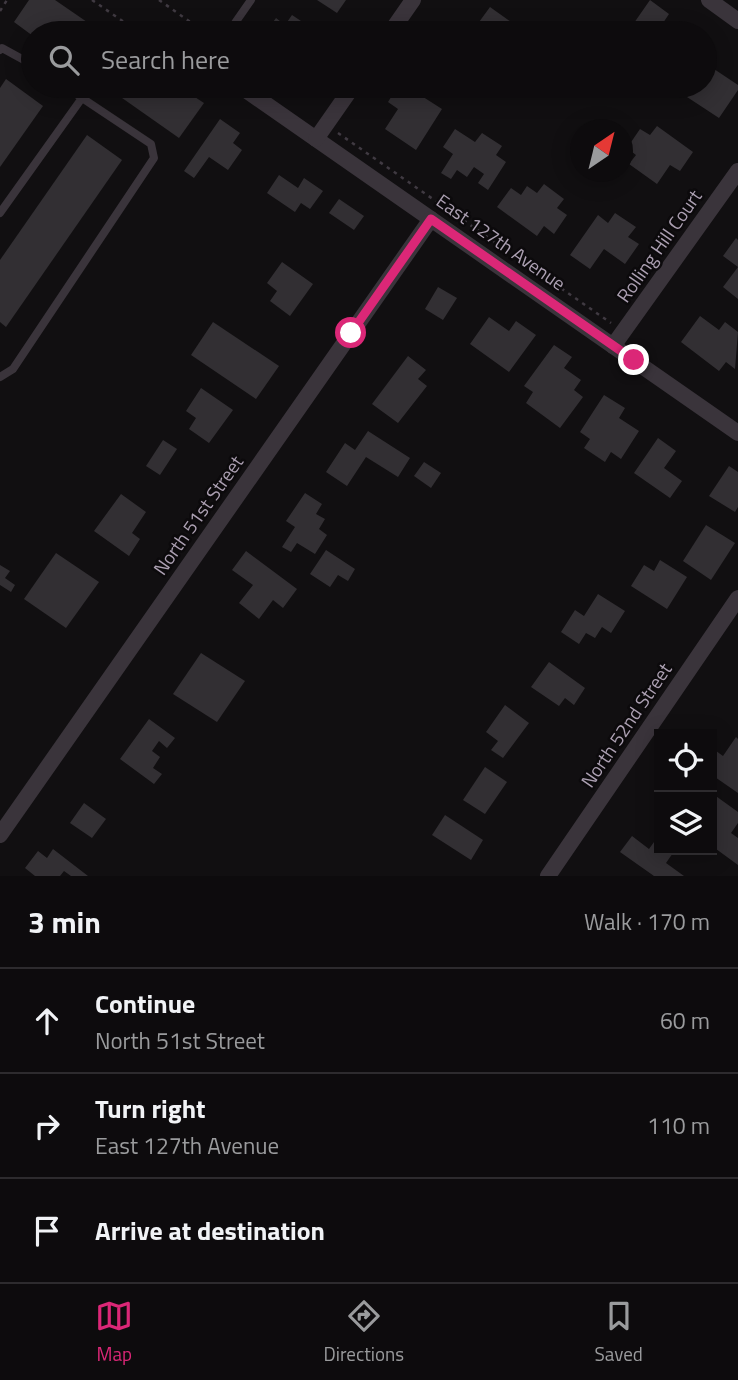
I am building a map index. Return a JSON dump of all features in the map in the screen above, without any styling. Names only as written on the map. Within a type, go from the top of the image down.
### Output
[{"type":"street","points":[[398,21],[413,0]]},
{"type":"street","points":[[709,0],[738,20]]},
{"type":"street","name":"East 127th Avenue","points":[[257,98],[738,433]]},
{"type":"street","points":[[316,139],[344,98]]},
{"type":"street","name":"Rolling Hill Court","points":[[613,346],[738,171]]},
{"type":"street","name":"North 51st Street","points":[[0,835],[431,219]]},
{"type":"street","name":"North 52nd Street","points":[[548,876],[738,598]]},
{"type":"lane","points":[[236,21],[250,0]]},
{"type":"lane","points":[[1,49],[21,56]]},
{"type":"lane","points":[[0,213],[82,98],[150,144],[154,159],[13,369],[0,377]]},
{"type":"path","points":[[0,10],[7,0]]},
{"type":"path","points":[[92,0],[123,21]]},
{"type":"path","points":[[159,0],[189,21]]},
{"type":"path","points":[[326,124],[624,332]]},
{"type":"building","points":[[29,0],[55,0],[86,21],[21,21],[21,27],[14,22]]},
{"type":"building","points":[[317,0],[346,0],[337,13]]},
{"type":"building","points":[[650,0],[669,14],[664,21],[635,21]]},
{"type":"building","points":[[490,7],[510,21],[480,21]]},
{"type":"building","points":[[292,15],[301,21],[288,21]]},
{"type":"building","points":[[717,71],[738,85],[738,90],[719,118],[689,98],[717,98]]},
{"type":"building","points":[[6,79],[21,90],[21,98],[32,98],[43,106],[0,167],[0,88]]},
{"type":"building","points":[[122,98],[196,98],[204,103],[179,138]]},
{"type":"building","points":[[390,98],[425,98],[442,109],[416,150],[385,129],[398,109],[388,102]]},
{"type":"building","points":[[220,119],[240,133],[233,143],[242,150],[228,170],[209,157],[194,178],[184,171]]},
{"type":"building","points":[[657,126],[693,152],[680,171],[670,165],[657,184],[633,167],[636,155],[633,153],[633,139],[640,129],[650,135]]},
{"type":"building","points":[[455,129],[475,142],[482,133],[502,146],[496,155],[506,162],[488,190],[478,183],[484,174],[474,167],[467,177],[457,170],[451,179],[441,173],[453,154],[443,147]]},
{"type":"building","points":[[87,135],[122,160],[6,327],[0,322],[0,260]]},
{"type":"building","points":[[279,175],[298,188],[304,178],[323,191],[310,209],[301,203],[295,212],[267,193]]},
{"type":"building","points":[[544,184],[564,199],[557,208],[567,215],[554,234],[544,226],[537,236],[497,207],[511,188],[521,195],[527,186],[537,193]]},
{"type":"building","points":[[339,199],[364,216],[354,230],[329,213]]},
{"type":"building","points":[[615,213],[636,227],[628,237],[639,244],[625,264],[604,249],[590,269],[570,255],[598,215],[608,223]]},
{"type":"building","points":[[736,238],[738,240],[738,267],[723,256]]},
{"type":"building","points":[[282,262],[313,284],[290,316],[270,301],[277,291],[267,283]]},
{"type":"building","points":[[738,267],[738,299],[723,287]]},
{"type":"building","points":[[438,287],[457,298],[443,320],[425,309]]},
{"type":"building","points":[[700,316],[719,330],[725,322],[738,332],[735,369],[726,362],[719,371],[681,342]]},
{"type":"building","points":[[489,317],[509,331],[516,321],[536,335],[509,372],[470,344]]},
{"type":"building","points":[[213,322],[279,366],[256,399],[191,355]]},
{"type":"building","points":[[554,345],[572,357],[564,368],[581,380],[574,390],[583,397],[560,428],[526,403],[533,392],[524,386]]},
{"type":"building","points":[[408,356],[426,370],[418,379],[427,386],[398,423],[372,404]]},
{"type":"building","points":[[201,388],[233,410],[209,443],[189,429],[196,418],[186,411]]},
{"type":"building","points":[[604,395],[625,408],[619,418],[639,431],[621,459],[611,452],[605,462],[584,448],[590,439],[580,432]]},
{"type":"building","points":[[368,431],[410,458],[398,477],[366,457],[347,486],[326,472],[345,443],[355,450]]},
{"type":"building","points":[[658,438],[676,451],[664,468],[682,481],[670,498],[634,473]]},
{"type":"building","points":[[163,440],[177,449],[160,475],[146,466]]},
{"type":"building","points":[[424,462],[441,473],[431,488],[414,476]]},
{"type":"building","points":[[729,466],[738,472],[738,507],[735,512],[709,496]]},
{"type":"building","points":[[305,493],[322,504],[316,514],[325,519],[319,529],[327,535],[315,554],[297,543],[291,552],[282,547],[295,527],[286,521]]},
{"type":"building","points":[[121,494],[146,512],[132,533],[140,539],[129,556],[94,531]]},
{"type":"building","points":[[706,525],[735,543],[711,580],[683,561]]},
{"type":"building","points":[[326,550],[355,569],[348,581],[338,575],[330,587],[310,574]]},
{"type":"building","points":[[246,551],[297,589],[283,608],[273,600],[259,619],[239,603],[253,585],[232,570]]},
{"type":"building","points":[[56,553],[99,582],[66,628],[24,599]]},
{"type":"building","points":[[660,560],[687,577],[667,609],[631,586],[644,565],[654,571]]},
{"type":"building","points":[[0,565],[10,571],[5,578],[15,585],[11,592],[0,585]]},
{"type":"building","points":[[598,594],[625,611],[611,633],[602,627],[595,638],[586,633],[579,644],[561,632],[575,610],[584,616]]},
{"type":"building","points":[[201,653],[245,681],[217,722],[173,694]]},
{"type":"building","points":[[549,662],[585,688],[574,705],[565,698],[559,706],[531,687]]},
{"type":"building","points":[[505,705],[529,723],[503,758],[491,750],[498,741],[486,732]]},
{"type":"building","points":[[149,719],[175,738],[167,748],[159,741],[152,751],[160,757],[153,768],[162,774],[154,784],[120,759]]},
{"type":"building","points":[[736,737],[738,793],[717,778],[717,752],[723,756]]},
{"type":"building","points":[[485,767],[507,782],[485,814],[463,800]]},
{"type":"building","points":[[717,797],[738,812],[738,823],[731,833],[738,838],[738,865],[717,850]]},
{"type":"building","points":[[84,803],[106,819],[92,838],[70,823]]},
{"type":"building","points":[[445,815],[483,840],[471,860],[432,835]]},
{"type":"building","points":[[632,836],[649,849],[654,842],[654,855],[672,855],[666,863],[684,876],[654,876],[620,852]]},
{"type":"building","points":[[53,849],[88,876],[71,876],[64,871],[60,876],[35,876],[25,868],[38,851],[47,858]]},
{"type":"route","points":[[351,333],[431,219],[634,360]]}]
